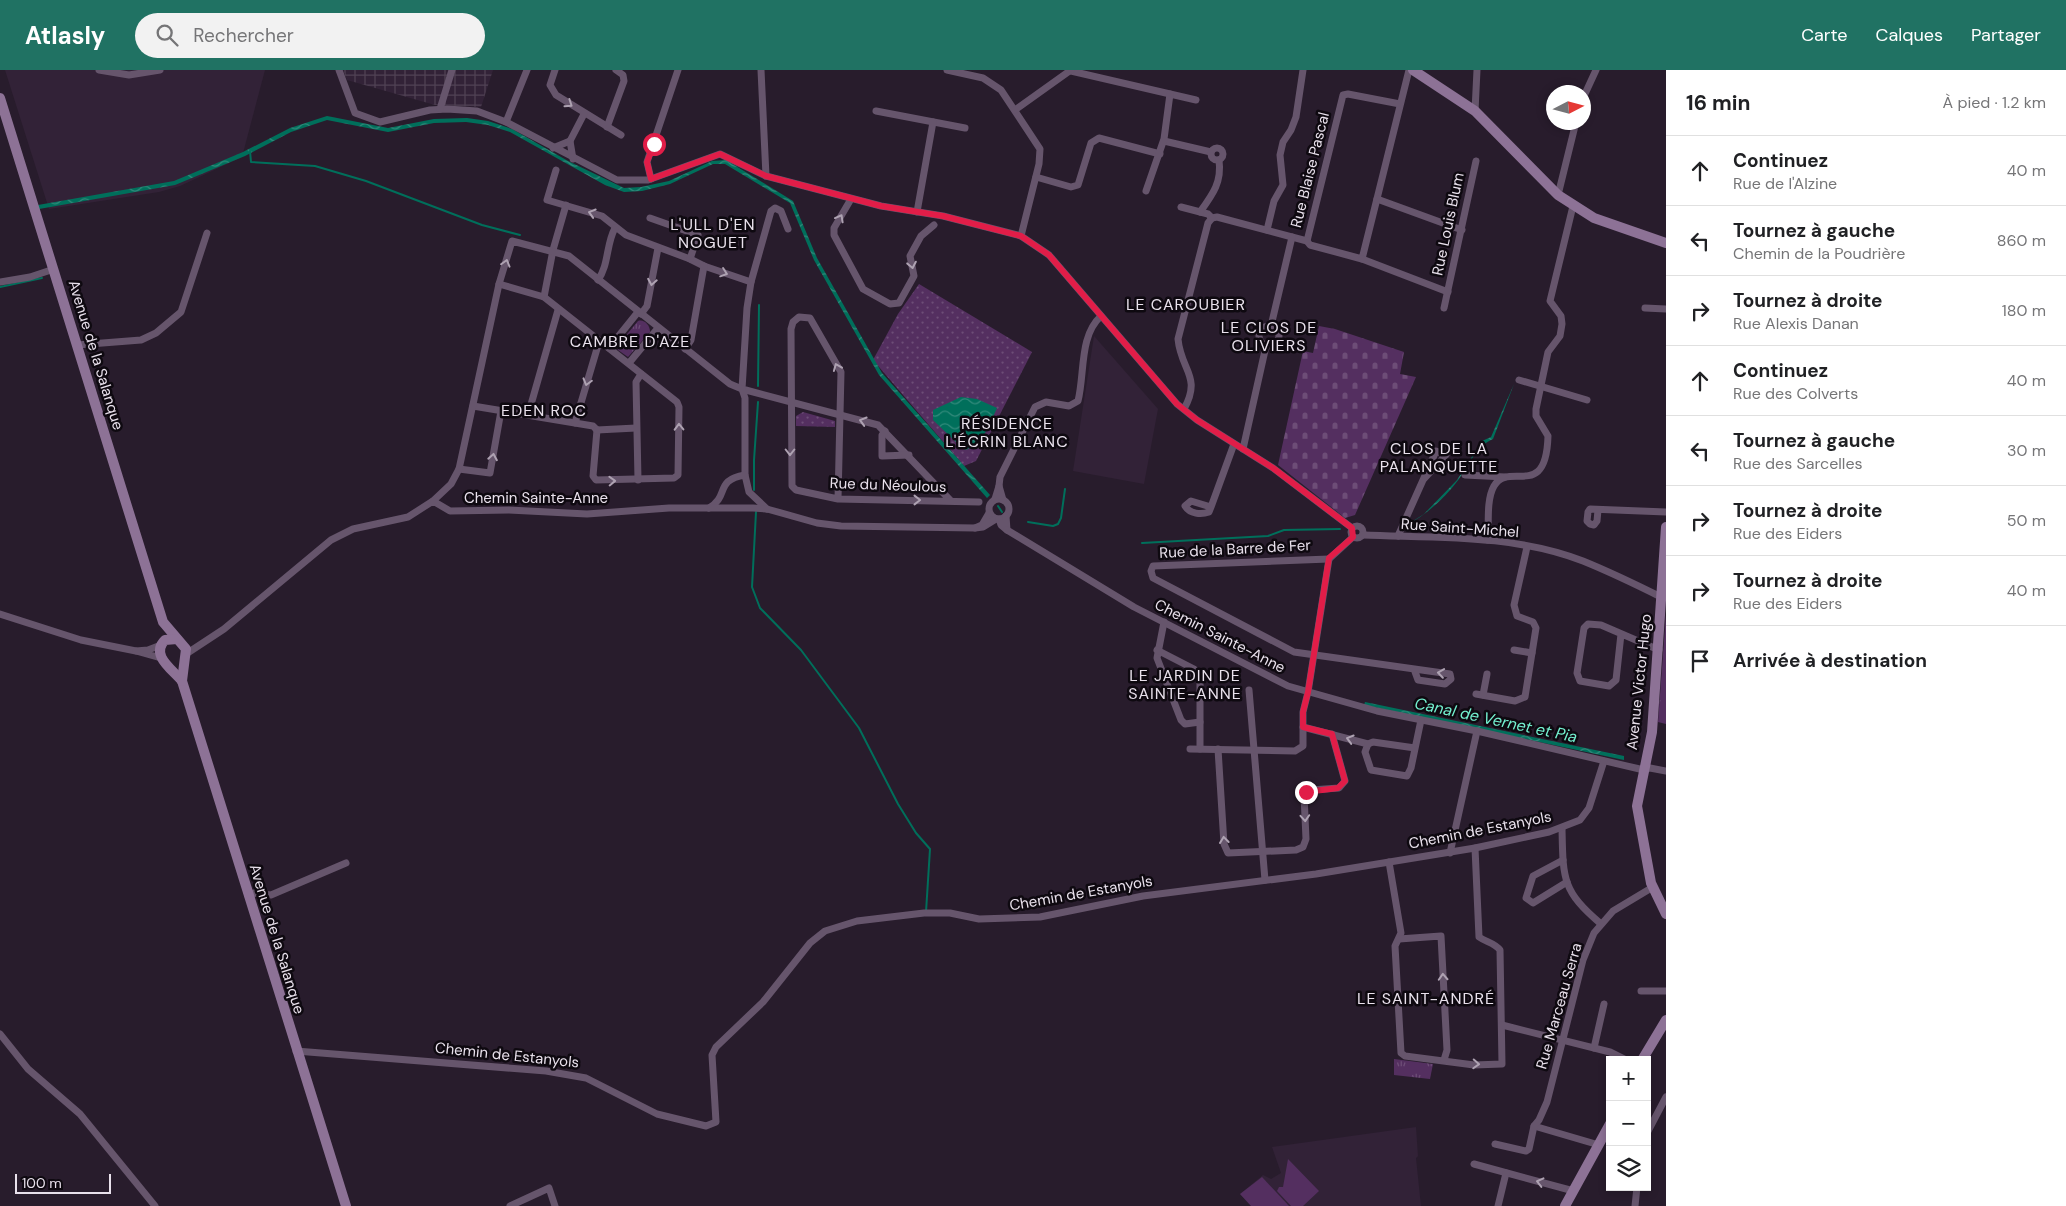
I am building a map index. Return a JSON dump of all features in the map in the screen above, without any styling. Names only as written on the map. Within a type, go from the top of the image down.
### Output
[{"type":"main road","points":[[1413,70],[1475,111],[1558,195],[1573,206],[1594,218],[1666,243]]},
{"type":"main road","name":"Avenue de la Salanque","points":[[0,98],[163,622],[161,644]]},
{"type":"main road","points":[[1638,232],[1666,237]]},
{"type":"main road","name":"Avenue Victor Hugo","points":[[1666,527],[1663,598],[1652,732],[1638,797],[1637,813],[1653,887],[1666,914]]},
{"type":"main road","name":"Avenue de la Salanque","points":[[163,622],[179,640]]},
{"type":"main road","points":[[169,639],[179,640],[184,657],[182,681],[164,661],[161,644],[169,639]]},
{"type":"main road","points":[[164,661],[176,664],[184,657]]},
{"type":"main road","name":"Avenue de la Salanque","points":[[182,681],[296,1051],[346,1206]]},
{"type":"main road","points":[[1644,1056],[1666,1020]]},
{"type":"main road","points":[[1565,1206],[1606,1132]]},
{"type":"street","points":[[99,70],[129,74],[160,70]]},
{"type":"street","points":[[338,70],[355,113],[366,119],[380,122],[440,110],[477,111],[506,122],[617,180],[636,182],[651,179],[720,154],[766,176],[806,185],[851,199],[1003,230],[1021,236],[1049,255],[1177,404],[1234,444],[1273,468],[1352,528],[1360,527],[1363,535]]},
{"type":"street","points":[[440,110],[452,70]]},
{"type":"street","points":[[506,122],[517,101],[528,70]]},
{"type":"street","points":[[555,70],[550,85],[551,91],[584,114],[621,135]]},
{"type":"street","points":[[607,128],[624,81],[623,75],[616,70]]},
{"type":"street","points":[[651,179],[647,162],[678,70]]},
{"type":"street","points":[[761,70],[766,176]]},
{"type":"street","points":[[947,70],[983,78],[1001,90],[1040,149],[1041,156],[1021,236]]},
{"type":"street","points":[[983,78],[986,70]]},
{"type":"street","points":[[1015,110],[1071,70],[1196,100]]},
{"type":"street","points":[[1112,79],[1114,70]]},
{"type":"street","points":[[1267,230],[1274,201],[1283,185],[1280,155],[1282,142],[1291,130],[1296,117],[1303,70]]},
{"type":"street","points":[[1362,259],[1408,70]]},
{"type":"street","points":[[1475,111],[1477,70]]},
{"type":"street","points":[[1589,85],[1596,70]]},
{"type":"street","points":[[1146,191],[1164,141],[1170,94]]},
{"type":"street","name":"Rue Blaise Pascal","points":[[1400,104],[1348,94],[1343,95],[1307,241],[1310,245],[1362,259],[1448,292]]},
{"type":"street","points":[[876,111],[965,128]]},
{"type":"street","points":[[574,159],[570,141],[584,114]]},
{"type":"street","points":[[917,212],[933,122]]},
{"type":"street","points":[[1558,195],[1574,130]]},
{"type":"street","points":[[1036,177],[1070,187],[1078,185],[1091,143],[1099,138],[1160,154]]},
{"type":"street","points":[[553,148],[570,141]]},
{"type":"street","points":[[1164,141],[1210,152]]},
{"type":"street","points":[[1200,212],[1216,190],[1219,177],[1219,160],[1223,156],[1221,149],[1215,148],[1210,152]]},
{"type":"street","points":[[1210,152],[1213,159],[1219,160]]},
{"type":"street","name":"Rue Louis Blum","points":[[1444,308],[1476,161]]},
{"type":"street","points":[[556,170],[547,200],[602,216],[615,228],[658,248],[690,258],[704,266],[751,282]]},
{"type":"street","points":[[851,199],[834,228],[834,235],[863,289],[890,304],[899,303],[914,276],[910,256],[921,236],[934,225]]},
{"type":"street","points":[[1377,199],[1462,230]]},
{"type":"street","points":[[544,297],[552,250],[566,206]]},
{"type":"street","points":[[1465,475],[1507,477],[1533,475],[1542,467],[1548,436],[1536,416],[1548,352],[1560,336],[1561,316],[1550,301],[1573,206]]},
{"type":"street","points":[[1181,207],[1200,212],[1212,218],[1217,217],[1307,241]]},
{"type":"street","points":[[767,509],[749,492],[745,475],[745,398],[742,389],[744,333],[751,282],[771,211],[775,208],[781,211],[788,229]]},
{"type":"street","points":[[650,218],[698,235],[690,258]]},
{"type":"street","points":[[1184,409],[1190,398],[1192,381],[1179,348],[1178,339],[1197,272],[1208,222],[1212,218]]},
{"type":"street","points":[[598,280],[604,272],[611,235],[615,228]]},
{"type":"street","points":[[77,345],[141,340],[156,333],[181,312],[207,233]]},
{"type":"street","points":[[1271,326],[1292,237]]},
{"type":"street","points":[[184,657],[224,629],[331,540],[353,530],[408,517],[433,501],[451,484],[459,469],[499,284],[512,240],[569,256],[730,384],[790,403],[878,425],[950,500]]},
{"type":"street","points":[[609,348],[648,306],[658,248]]},
{"type":"street","points":[[685,349],[691,340],[704,266]]},
{"type":"street","points":[[0,282],[30,277],[54,270]]},
{"type":"street","points":[[499,284],[544,297],[558,310],[677,402],[679,407],[678,476],[674,478],[638,480],[596,480],[593,476],[597,430]]},
{"type":"street","points":[[1645,308],[1666,309]]},
{"type":"street","points":[[528,415],[558,310]]},
{"type":"street","points":[[975,528],[982,525],[999,486],[1000,477],[1035,407],[1046,402],[1070,406],[1078,400],[1083,381],[1085,346],[1093,324],[1101,316]]},
{"type":"street","points":[[790,403],[791,329],[793,322],[799,317],[810,318],[841,372],[838,499]]},
{"type":"street","points":[[1271,326],[1277,330],[1279,339],[1275,344],[1266,346],[1260,342],[1260,332],[1264,327],[1271,326]]},
{"type":"street","points":[[629,363],[658,328]]},
{"type":"street","points":[[575,423],[599,342]]},
{"type":"street","points":[[1243,449],[1266,346]]},
{"type":"street","points":[[638,480],[636,382],[641,374]]},
{"type":"street","points":[[1520,380],[1587,400]]},
{"type":"street","name":"Rue du Néoulous","points":[[790,403],[792,486],[796,490],[838,499],[950,500],[979,502],[991,506],[1003,500]]},
{"type":"street","points":[[473,406],[592,426],[597,430],[636,428]]},
{"type":"street","points":[[459,469],[490,473],[501,411]]},
{"type":"street","points":[[885,431],[882,435],[882,456],[909,456]]},
{"type":"street","points":[[1211,507],[1234,444]]},
{"type":"street","points":[[708,509],[720,498],[726,482],[733,477],[745,475]]},
{"type":"street","points":[[1488,540],[1491,493],[1495,484],[1507,477]]},
{"type":"street","points":[[1398,536],[1423,480]]},
{"type":"street","points":[[991,506],[1000,518],[1009,511],[1008,504],[1003,500],[999,486]]},
{"type":"street","points":[[934,500],[942,492]]},
{"type":"street","name":"Chemin Sainte-Anne","points":[[433,501],[450,511],[509,510],[587,514],[669,508],[767,509],[817,524],[840,526],[975,528],[983,527],[1000,518],[1001,525],[1007,530],[1134,607],[1269,678],[1308,692],[1377,711],[1477,731],[1644,770],[1650,768],[1666,771]]},
{"type":"street","points":[[1598,510],[1666,512]]},
{"type":"street","points":[[1190,749],[1299,749],[1304,741],[1303,712],[1308,692],[1329,558],[1353,537],[1352,528]]},
{"type":"street","name":"Rue Saint-Michel","points":[[1353,537],[1357,538],[1363,535],[1488,540],[1527,547],[1582,560],[1663,598]]},
{"type":"street","points":[[1487,674],[1480,695],[1515,701],[1524,697],[1535,626],[1533,622],[1522,620],[1514,611],[1527,547]]},
{"type":"street","name":"Rue de la Barre de Fer","points":[[1313,655],[1294,652],[1153,578],[1151,571],[1153,566],[1329,558]]},
{"type":"street","points":[[0,614],[81,640],[136,650],[148,650],[161,644]]},
{"type":"street","points":[[1164,622],[1157,650],[1157,658],[1181,720],[1185,724],[1200,722]]},
{"type":"street","points":[[1621,634],[1616,680],[1613,684],[1609,686],[1580,681],[1577,673],[1584,628],[1588,624],[1594,623],[1621,634],[1659,650]]},
{"type":"street","points":[[179,640],[191,645],[202,643]]},
{"type":"street","points":[[136,650],[164,661]]},
{"type":"street","points":[[1157,650],[1194,669],[1200,676],[1200,749]]},
{"type":"street","points":[[1514,650],[1532,653]]},
{"type":"street","points":[[1313,655],[1414,669],[1450,674],[1451,679],[1445,684],[1423,682],[1416,676],[1414,669]]},
{"type":"street","points":[[1249,690],[1264,880]]},
{"type":"street","points":[[1368,744],[1365,752],[1371,770],[1406,776],[1411,768],[1421,720]]},
{"type":"street","points":[[1303,727],[1368,744],[1373,742],[1415,748]]},
{"type":"street","points":[[1450,853],[1477,731]]},
{"type":"street","points":[[1218,750],[1225,848],[1232,854],[1296,850],[1303,846],[1306,839],[1304,795],[1311,790],[1342,785],[1345,774],[1332,734]]},
{"type":"street","name":"Chemin de Estanyols","points":[[296,1051],[536,1070],[586,1078],[658,1114],[706,1126],[713,1125],[716,1122],[712,1055],[716,1047],[763,1002],[810,943],[825,931],[857,921],[924,913],[950,913],[979,920],[1040,917],[1143,896],[1389,862],[1475,848],[1562,828],[1580,820],[1589,808],[1604,761]]},
{"type":"street","points":[[1562,828],[1562,860],[1566,882],[1578,905],[1601,924]]},
{"type":"street","points":[[1389,862],[1401,933],[1395,946],[1401,1052],[1405,1056],[1474,1065],[1502,1064],[1500,950],[1497,945],[1486,942],[1478,937],[1475,848]]},
{"type":"street","points":[[1562,860],[1533,876],[1526,898],[1533,903],[1566,882]]},
{"type":"street","points":[[248,896],[254,893],[271,895],[346,863]]},
{"type":"street","name":"Rue Marceau Serra","points":[[1534,1126],[1539,1120],[1547,1102],[1583,960],[1594,933],[1620,906],[1653,887]]},
{"type":"street","points":[[1399,939],[1440,936],[1447,1050],[1444,1060]]},
{"type":"street","points":[[1641,991],[1666,991]]},
{"type":"street","points":[[1594,1048],[1604,1004]]},
{"type":"street","points":[[1502,1025],[1610,1052],[1618,1056]]},
{"type":"street","points":[[0,1034],[28,1069],[80,1114],[155,1206]]},
{"type":"street","points":[[1651,1125],[1666,1097]]},
{"type":"street","points":[[1495,1144],[1526,1151],[1529,1149],[1534,1126],[1599,1145]]},
{"type":"street","points":[[1474,1164],[1570,1190],[1575,1189]]},
{"type":"street","points":[[1498,1206],[1506,1174]]},
{"type":"street","points":[[510,1206],[549,1188],[555,1206]]},
{"type":"street","points":[[1635,1206],[1637,1191]]},
{"type":"shaded area","points":[[5,70],[265,70],[242,157],[180,186],[159,192],[49,209]]},
{"type":"shaded area","points":[[343,70],[493,70],[481,107],[435,105],[347,80]]},
{"type":"shaded area","points":[[1094,336],[1158,409],[1144,484],[1073,471]]},
{"type":"shaded area","points":[[1416,1127],[1418,1156],[1416,1158],[1421,1206],[1251,1206],[1240,1194],[1263,1175],[1271,1179],[1281,1173],[1272,1147]]},
{"type":"green space","points":[[919,284],[1032,352],[976,461],[964,466],[873,360],[898,314]]},
{"type":"green space","points":[[638,321],[646,323],[650,332],[628,357],[618,350],[618,345]]},
{"type":"green space","points":[[1319,326],[1335,329],[1404,352],[1400,374],[1416,377],[1355,515],[1345,518],[1278,465],[1303,351],[1313,353]]},
{"type":"green space","points":[[803,412],[835,421],[835,427],[796,426],[796,416]]},
{"type":"green space","points":[[1666,614],[1666,724],[1658,722]]},
{"type":"green space","points":[[1394,1059],[1433,1064],[1430,1079],[1394,1075]]},
{"type":"green space","points":[[1288,1159],[1319,1191],[1303,1206],[1291,1206],[1277,1191],[1279,1187],[1283,1187]]},
{"type":"green space","points":[[1262,1177],[1289,1206],[1251,1206],[1240,1194]]},
{"type":"water","points":[[327,116],[388,128],[434,119],[467,118],[488,121],[512,129],[568,161],[624,188],[641,187],[669,181],[712,161],[726,160],[793,201],[817,258],[882,373],[990,495],[987,498],[879,375],[814,260],[790,203],[725,164],[713,164],[670,184],[642,191],[624,192],[605,185],[510,132],[488,125],[466,122],[434,123],[388,132],[327,120],[291,132],[245,156],[175,185],[39,209],[38,205],[174,181],[243,152],[290,128]]},
{"type":"water","points":[[1514,384],[1493,439],[1477,451],[1454,486],[1442,499],[1429,511],[1407,525],[1424,514],[1457,480],[1482,441],[1491,437]]},
{"type":"water","points":[[961,397],[977,399],[997,408],[989,427],[982,437],[966,450],[933,420],[933,410]]},
{"type":"water","points":[[1365,702],[1624,756],[1624,760],[1364,705]]},
{"type":"waterway","points":[[250,151],[251,162],[315,166],[366,181],[482,225],[520,235]]},
{"type":"waterway","points":[[0,287],[42,278]]},
{"type":"waterway","points":[[758,386],[759,305]]},
{"type":"waterway","points":[[754,490],[758,402]]},
{"type":"waterway","points":[[1028,522],[1053,526],[1058,524],[1061,518],[1065,489]]},
{"type":"waterway","points":[[998,506],[1002,512]]},
{"type":"waterway","points":[[756,512],[752,587],[760,608],[801,650],[859,728],[898,804],[916,833],[930,849],[926,912]]},
{"type":"waterway","points":[[1142,543],[1268,536],[1284,530],[1340,529]]},
{"type":"district","name":"L'ULL D'EN NOGUET","points":[[713,233]]},
{"type":"district","name":"LE CAROUBIER","points":[[1186,304]]},
{"type":"district","name":"LE CLOS DE OLIVIERS","points":[[1269,336]]},
{"type":"district","name":"CAMBRE D'AZE","points":[[630,341]]},
{"type":"district","name":"EDEN ROC","points":[[544,410]]},
{"type":"district","name":"RÉSIDENCE L'ÉCRIN BLANC","points":[[1007,432]]},
{"type":"district","name":"CLOS DE LA PALANQUETTE","points":[[1439,457]]},
{"type":"district","name":"LE JARDIN DE SAINTE-ANNE","points":[[1185,684]]},
{"type":"district","name":"LE SAINT-ANDRÉ","points":[[1426,998]]},
{"type":"route","points":[[654,144],[647,162],[651,179],[672,174],[711,156],[720,154],[766,176],[806,185],[851,199],[943,216],[1021,236],[1049,255],[1113,332],[1177,404],[1197,420],[1273,468],[1352,528],[1353,537],[1329,558],[1308,692],[1303,712],[1303,727],[1332,734],[1345,774],[1345,781],[1338,788],[1306,792]]},
{"type":"water label","name":"Canal de Vernet et Pia","points":[[1496,720]]}]
